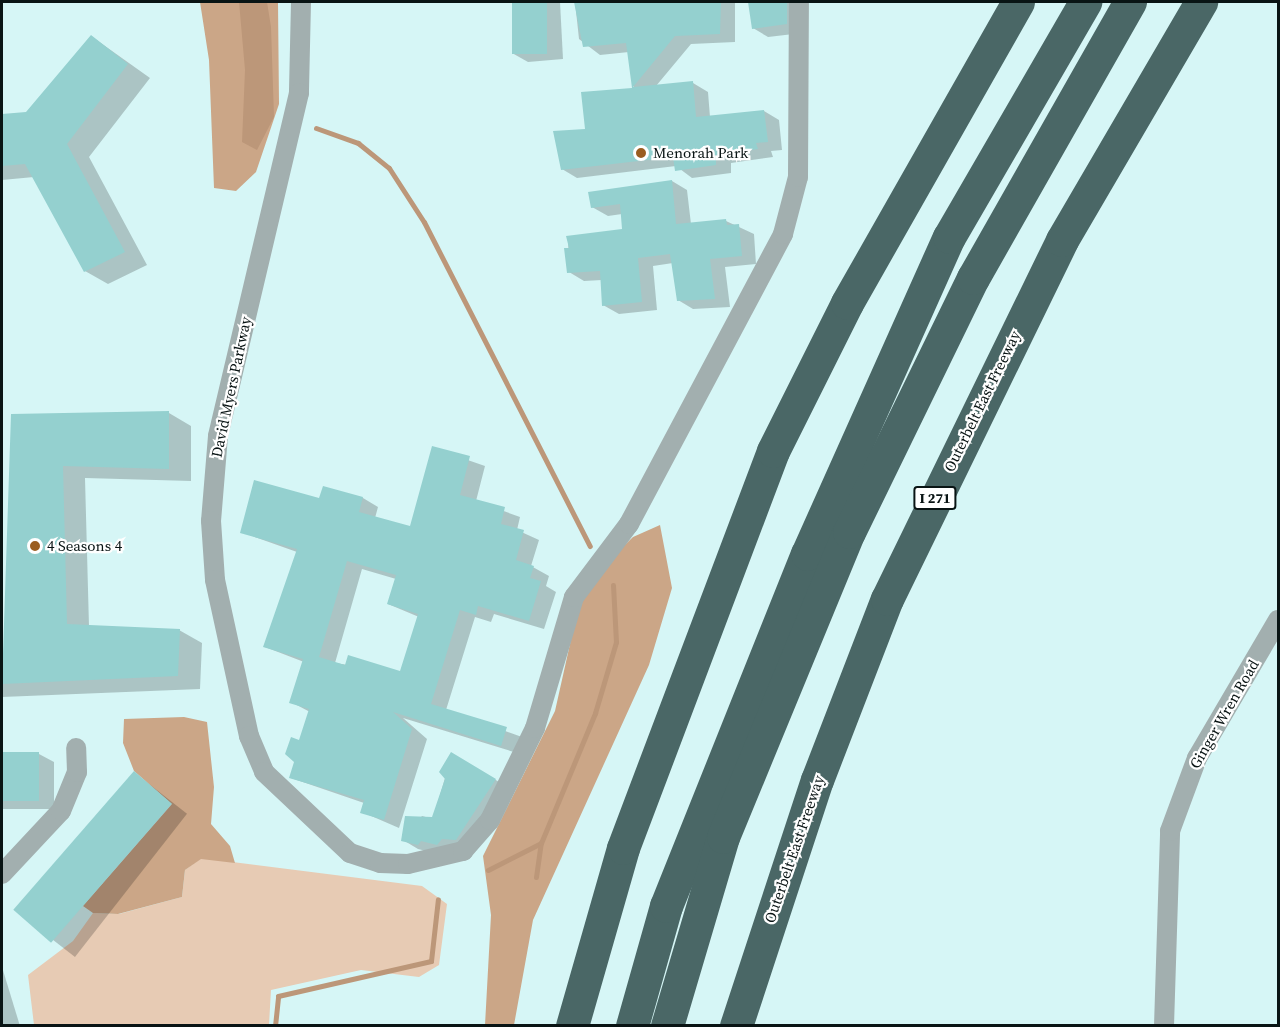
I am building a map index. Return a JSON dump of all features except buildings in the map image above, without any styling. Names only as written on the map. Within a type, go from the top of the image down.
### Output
[{"type":"highway","points":[[572,1026],[623,848],[773,451],[994,2]]},
{"type":"highway","points":[[847,303],[1018,2]]},
{"type":"highway","points":[[632,1026],[666,906],[812,544],[949,237],[1085,2]]},
{"type":"highway","points":[[667,1026],[723,837],[849,532],[973,278],[1130,2]]},
{"type":"highway","name":"Outerbelt East Freeway","points":[[736,1026],[817,780],[887,599],[1062,240],[1201,2]]},
{"type":"street","name":"David Myers Parkway","points":[[301,2],[298,93],[212,477],[215,580],[249,736],[264,772],[350,853],[380,863],[446,857],[476,840],[535,728],[574,597],[629,524],[794,208],[799,2]]},
{"type":"street","name":"Ginger Wren Road","points":[[1164,1026],[1165,873],[1173,822],[1197,758],[1278,620]]},
{"type":"street","points":[[2,874],[62,811],[77,772],[76,748]]},
{"type":"shaded area","points":[[200,2],[278,2],[279,104],[256,172],[236,191],[214,188],[209,60]]},
{"type":"shaded area","points":[[239,2],[267,2],[271,27],[274,117],[257,150],[242,142],[245,70]]},
{"type":"shaded area","points":[[660,525],[672,588],[649,665],[533,920],[514,1025],[485,1025],[491,915],[483,856],[555,711],[583,586],[633,537]]},
{"type":"shaded area","points":[[184,717],[207,722],[214,787],[211,824],[230,846],[235,863],[201,859],[185,870],[182,897],[118,914],[93,913],[83,906],[172,804],[134,771],[123,743],[124,719]]},
{"type":"shaded area","points":[[201,858],[422,886],[447,904],[439,965],[419,977],[361,970],[271,990],[269,1025],[34,1025],[28,975],[73,941],[93,913],[119,914],[182,897],[185,870]]},
{"type":"waterway","points":[[316,128],[358,143],[389,168],[424,222],[590,546]]},
{"type":"waterway","points":[[536,877],[541,843],[595,713],[616,642],[613,585]]},
{"type":"waterway","points":[[488,870],[541,843]]},
{"type":"waterway","points":[[275,1026],[278,996],[431,961],[438,899]]},
{"type":"place","name":"Menorah Park","points":[[641,153]]},
{"type":"place","name":"4 Seasons 4","points":[[35,546]]}]
